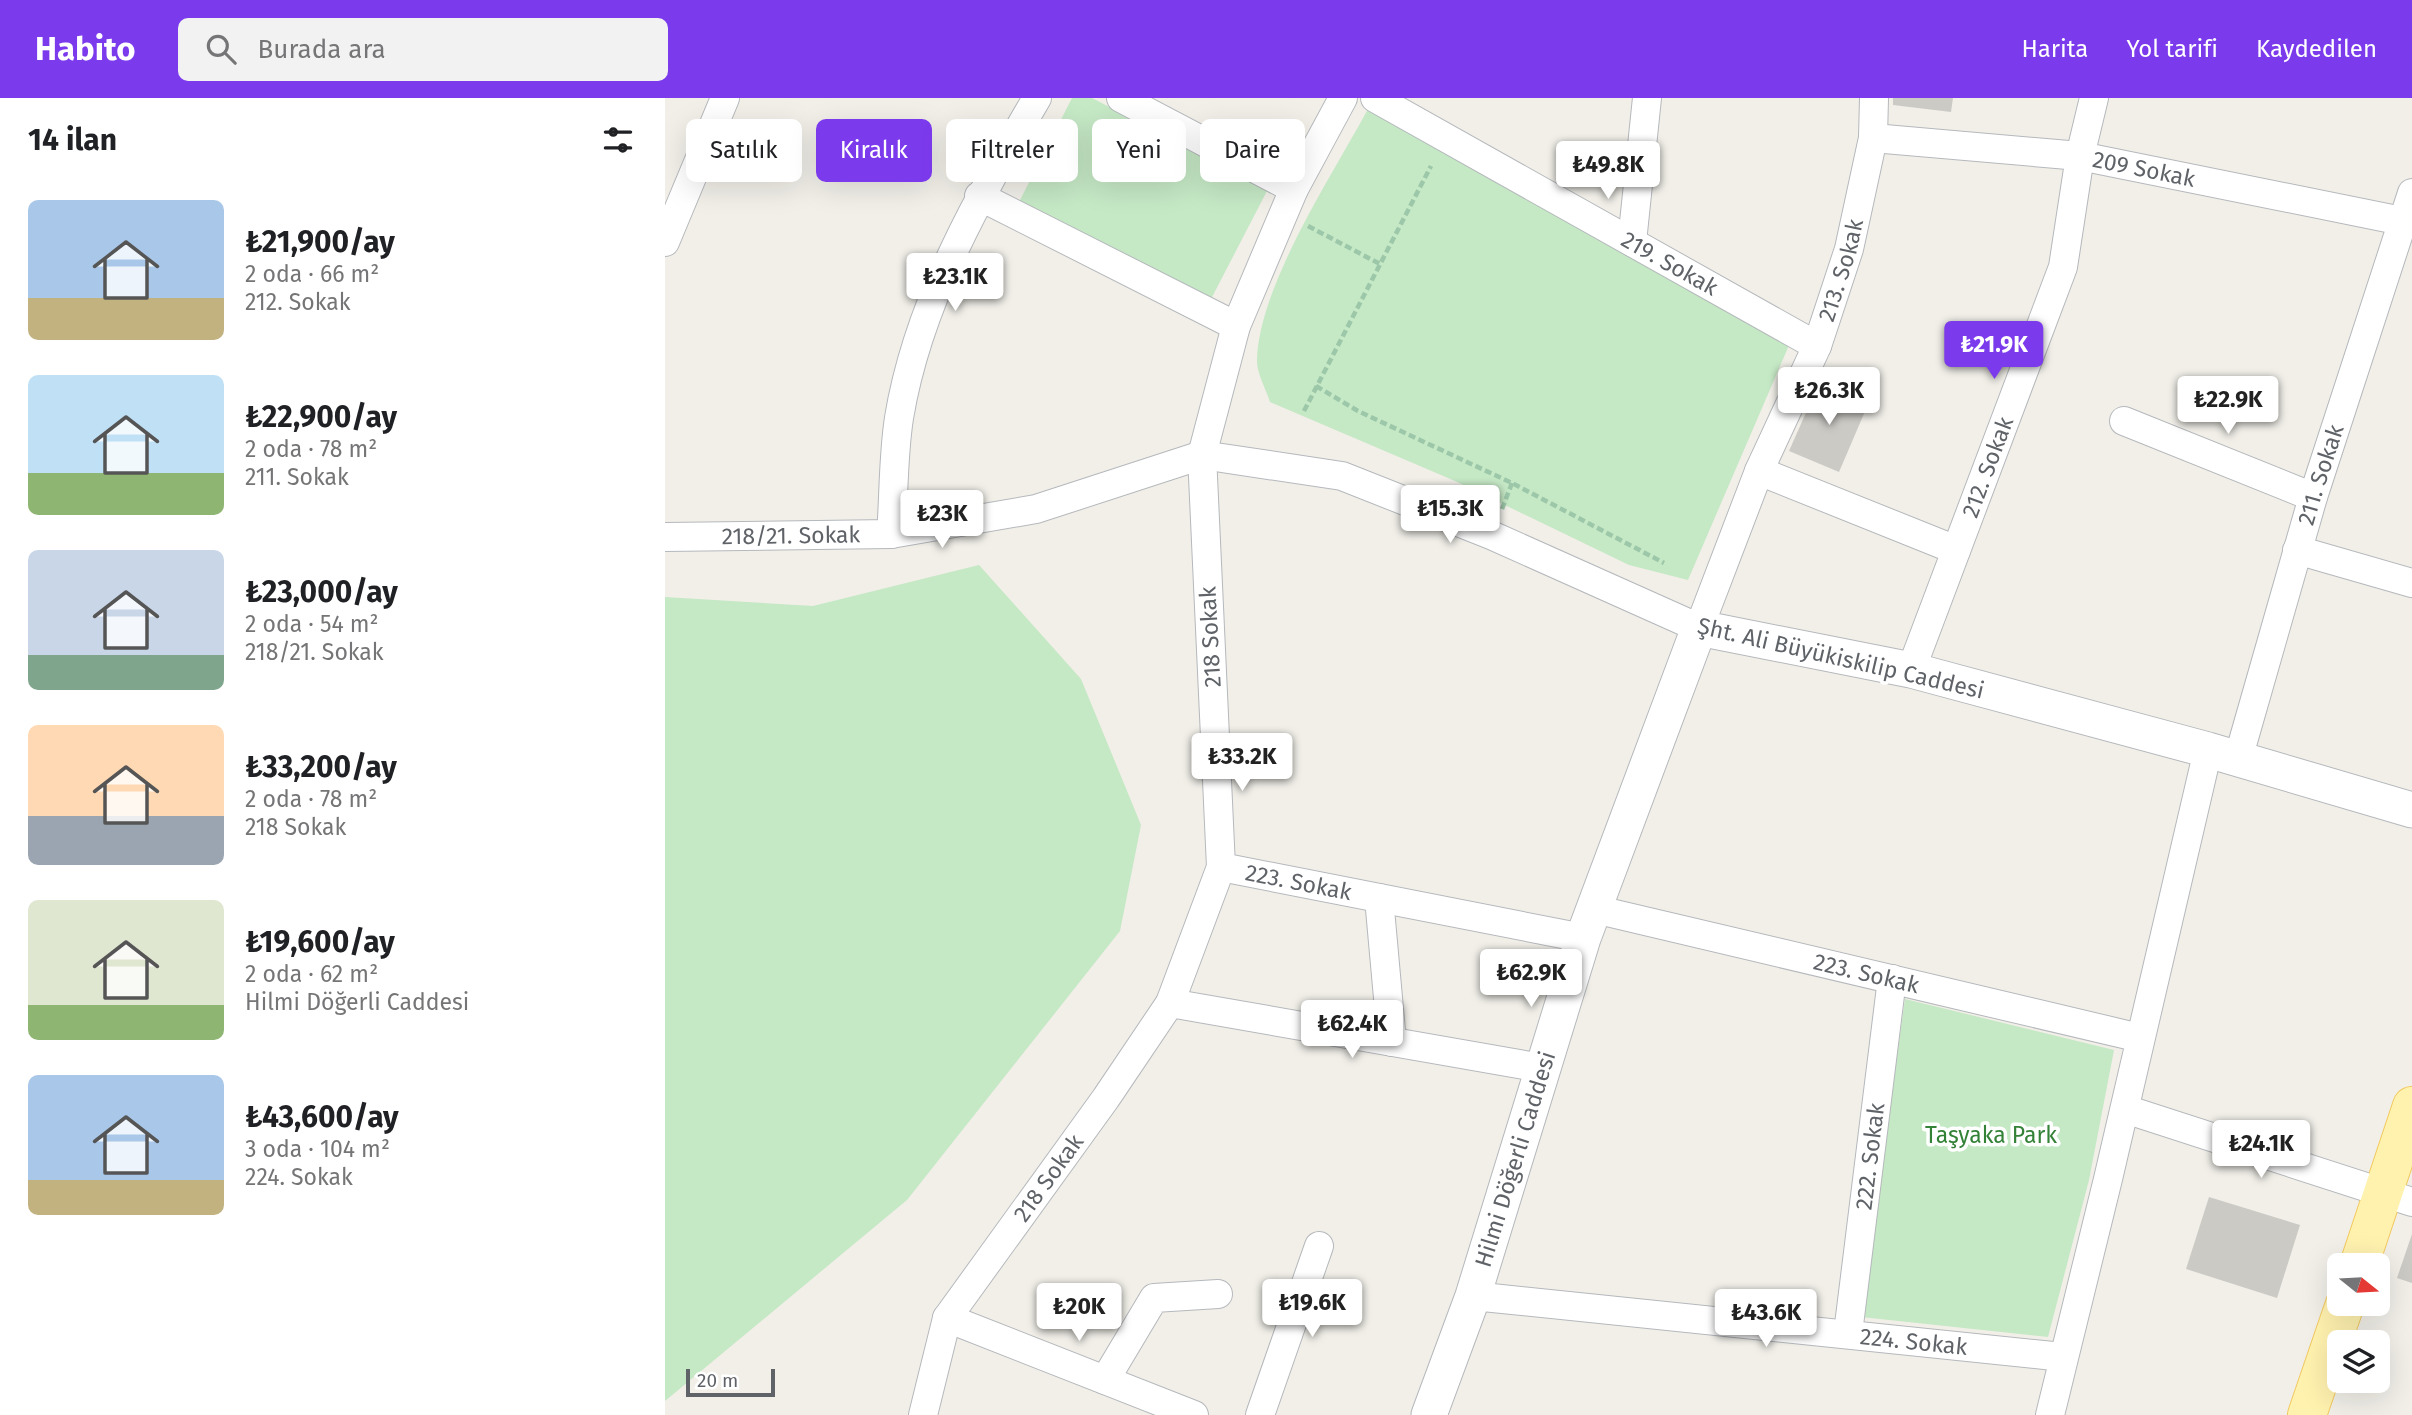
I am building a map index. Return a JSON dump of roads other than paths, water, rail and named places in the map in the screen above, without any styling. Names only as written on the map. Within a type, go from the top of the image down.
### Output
[{"type":"main road","points":[[2366,1253],[2397,1198],[2412,1107]]},
{"type":"main road","points":[[2307,1415],[2341,1316]]},
{"type":"street","points":[[891,534],[899,418],[921,330],[979,196],[1037,98]]},
{"type":"street","points":[[1121,98],[1288,201]]},
{"type":"street","name":"218 Sokak","points":[[923,1415],[947,1318],[1106,1098],[1170,1003],[1221,867],[1202,455],[1236,326],[1288,201],[1343,98]]},
{"type":"street","name":"219. Sokak","points":[[1375,98],[1817,346]]},
{"type":"street","points":[[1632,242],[1647,98]]},
{"type":"street","name":"213. Sokak","points":[[1699,628],[1759,471],[1817,346],[1849,249],[1873,138],[1874,98]]},
{"type":"street","name":"212. Sokak","points":[[1910,670],[2063,267],[2080,156],[2094,98]]},
{"type":"street","points":[[665,242],[716,101]]},
{"type":"street","name":"209 Sokak","points":[[1873,138],[2080,156],[2407,222]]},
{"type":"street","name":"211. Sokak","points":[[2050,1415],[2140,1038],[2223,754],[2297,550],[2407,222],[2412,193]]},
{"type":"street","points":[[979,196],[1236,326]]},
{"type":"street","points":[[2124,421],[2313,498]]},
{"type":"street","name":"218/21. Sokak","points":[[665,537],[891,534],[1036,509],[1202,455]]},
{"type":"street","name":"Şht. Ali Büyükiskilip Caddesi","points":[[1202,455],[1342,476],[1491,535],[1699,628],[1910,670],[2223,754],[2412,810]]},
{"type":"street","points":[[1759,471],[1956,550]]},
{"type":"street","points":[[2297,550],[2412,583]]},
{"type":"street","name":"Hilmi Döğerli Caddesi","points":[[1429,1415],[1473,1296],[1589,924],[1699,628]]},
{"type":"street","name":"223. Sokak","points":[[1221,867],[1380,898],[1589,924],[1892,979],[2140,1038]]},
{"type":"street","points":[[1380,898],[1392,1042]]},
{"type":"street","name":"222. Sokak","points":[[1848,1333],[1892,979]]},
{"type":"street","points":[[1170,1003],[1542,1068]]},
{"type":"street","points":[[2125,1109],[2397,1198]]},
{"type":"street","points":[[1260,1415],[1319,1246]]},
{"type":"street","points":[[1105,1380],[1154,1298],[1218,1294]]},
{"type":"street","name":"224. Sokak","points":[[1473,1296],[2063,1357]]},
{"type":"street","points":[[947,1318],[1194,1415]]},
{"type":"park label","name":"Taşyaka Park","points":[[1991,1135]]}]
